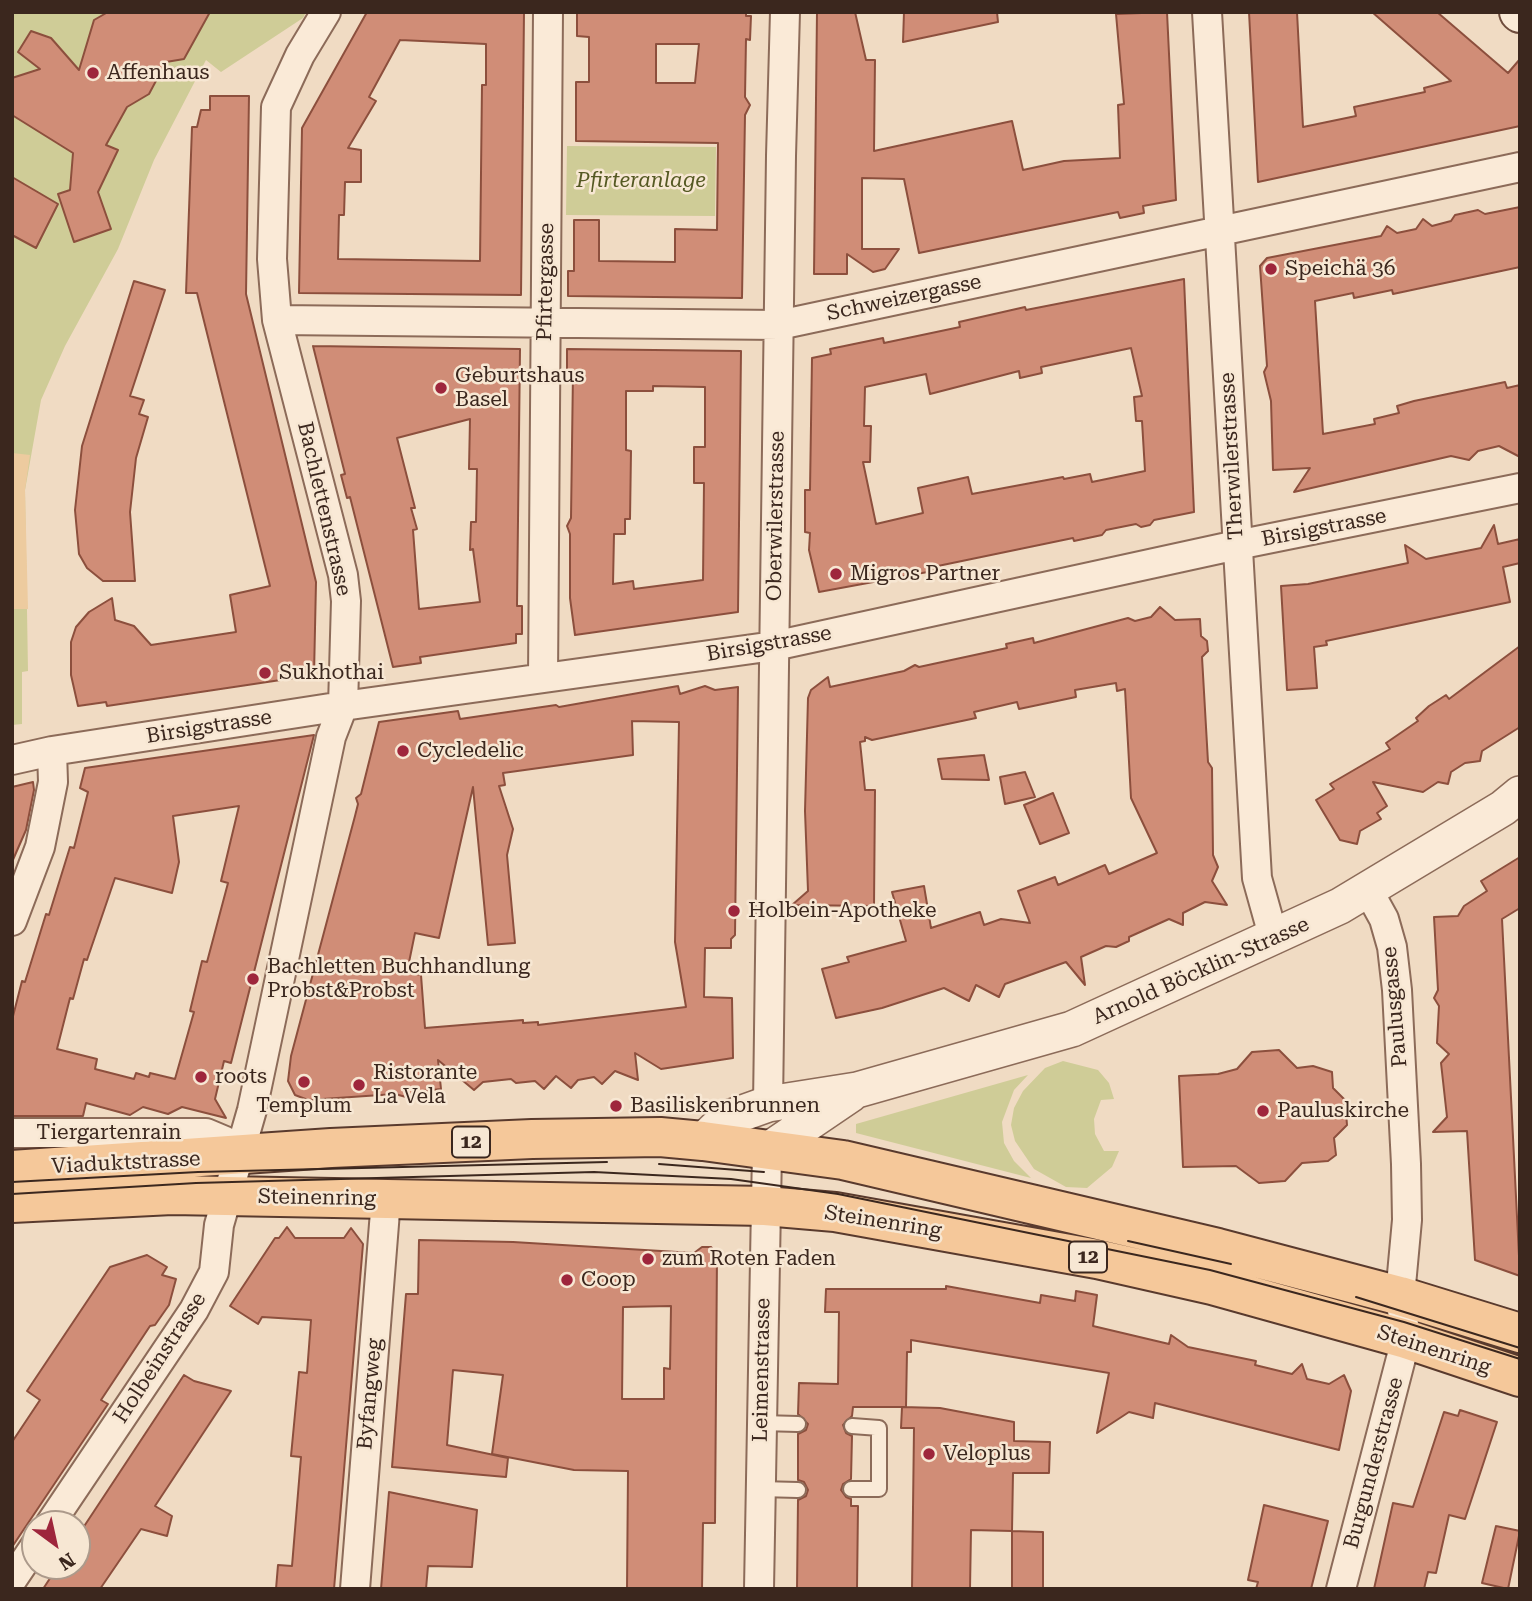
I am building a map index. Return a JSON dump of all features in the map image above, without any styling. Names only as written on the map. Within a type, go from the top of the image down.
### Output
[{"type":"main road","name":"Steinenring","points":[[233,1176],[331,1148],[532,1139],[660,1137],[703,1140],[857,1163],[1218,1248],[1400,1296],[1520,1333]]},
{"type":"main road","name":"Viaduktstrasse","points":[[12,1170],[233,1176]]},
{"type":"main road","name":"Steinenring","points":[[233,1176],[386,1199],[765,1206],[835,1212],[1097,1259],[1212,1285],[1406,1339],[1520,1377]]},
{"type":"main road","name":"Viaduktstrasse","points":[[12,1203],[172,1195],[233,1176]]},
{"type":"street","name":"Bachlettenstrasse","points":[[233,1176],[252,1110],[331,737],[343,706],[346,614],[343,575],[277,320],[272,259],[276,107],[300,55],[326,12]]},
{"type":"street","name":"Pfirtergasse","points":[[544,678],[548,12]]},
{"type":"street","name":"Oberwilerstrasse","points":[[768,1104],[785,12]]},
{"type":"street","name":"Therwilerstrasse","points":[[1207,12],[1257,878],[1274,939]]},
{"type":"street","name":"Schweizergasse","points":[[277,320],[779,325],[1219,229],[1520,167]]},
{"type":"street","name":"Birsigstrasse","points":[[12,760],[52,751],[343,706],[774,646],[1237,545],[1520,488]]},
{"type":"street","points":[[12,921],[40,847],[53,782],[52,751]]},
{"type":"street","name":"Arnold Böcklin-Strasse","points":[[703,1140],[726,1119],[768,1104],[857,1090],[1072,1029],[1274,939],[1368,890],[1503,808],[1520,794]]},
{"type":"street","name":"Paulusgasse","points":[[1368,890],[1384,919],[1392,947],[1397,990],[1407,1220],[1400,1296]]},
{"type":"street","name":"Arnold Böcklin-Strasse","points":[[767,1151],[857,1090]]},
{"type":"street","name":"Tiergartenrain","points":[[12,1133],[206,1133],[225,1141],[233,1176]]},
{"type":"street","name":"Leimenstrasse","points":[[759,1589],[767,1151]]},
{"type":"street","name":"Holbeinstrasse","points":[[59,1510],[194,1310],[214,1272],[219,1226],[233,1176]]},
{"type":"street","name":"Byfangweg","points":[[355,1589],[386,1199]]},
{"type":"street","name":"Burgunderstrasse","points":[[1341,1589],[1406,1339],[1400,1296]]},
{"type":"lane","points":[[761,1423],[798,1424]]},
{"type":"lane","points":[[851,1489],[879,1489],[879,1427],[852,1426]]},
{"type":"lane","points":[[760,1489],[798,1490]]},
{"type":"green space","points":[[12,12],[306,12],[303,18],[221,72],[206,60],[154,160],[118,249],[65,346],[41,400],[25,490],[28,671],[22,672],[22,724],[12,725]]},
{"type":"green space","name":"Pfirteranlage","points":[[567,146],[716,147],[715,216],[566,215]]},
{"type":"green space","points":[[1063,1061],[1098,1070],[1109,1083],[1114,1099],[1101,1100],[1094,1119],[1095,1134],[1104,1151],[1119,1151],[1112,1167],[1087,1188],[1066,1187],[1034,1169],[1015,1141],[1011,1125],[1014,1108],[1023,1091],[1045,1068]]},
{"type":"green space","points":[[1028,1075],[1014,1090],[1002,1122],[1004,1143],[1014,1161],[1031,1178],[856,1133],[856,1124]]},
{"type":"sand","points":[[12,453],[30,455],[25,490],[28,609],[12,609]]},
{"type":"building","name":"Affenhaus","points":[[108,12],[210,12],[184,59],[166,62],[149,94],[127,107],[106,145],[118,150],[98,192],[111,229],[74,242],[58,194],[70,190],[73,153],[12,115],[12,78],[40,69],[18,52],[31,31],[51,38],[79,70],[94,20]]},
{"type":"building","points":[[367,12],[524,12],[521,295],[299,293],[302,128]],"holes":[[[400,40],[486,44],[486,85],[482,85],[480,261],[338,259],[339,215],[344,215],[345,182],[361,182],[361,150],[348,148],[376,101],[369,97]]]},
{"type":"building","points":[[577,12],[746,12],[746,16],[751,16],[750,40],[746,39],[745,97],[750,105],[745,115],[742,298],[568,296],[568,271],[574,271],[574,220],[599,220],[599,261],[675,262],[675,229],[717,230],[718,143],[576,141],[576,82],[589,82],[589,37],[577,36]],"holes":[[[656,44],[699,44],[695,83],[656,83]]]},
{"type":"building","points":[[817,12],[855,12],[866,60],[875,60],[874,151],[1012,121],[1023,170],[1064,161],[1120,158],[1118,105],[1124,104],[1116,14],[1167,12],[1176,200],[1143,206],[1144,213],[1120,218],[1118,212],[919,253],[904,179],[862,178],[862,249],[899,249],[885,269],[873,272],[847,254],[847,274],[814,274]]},
{"type":"building","points":[[904,12],[997,12],[998,22],[903,42]]},
{"type":"building","points":[[1249,12],[1297,12],[1303,127],[1356,116],[1354,107],[1425,92],[1424,88],[1451,81],[1372,12],[1437,12],[1508,73],[1520,59],[1520,126],[1258,182]]},
{"type":"building","points":[[210,96],[249,96],[246,294],[316,582],[314,675],[107,706],[106,702],[78,706],[71,675],[71,642],[76,627],[89,612],[112,598],[115,620],[134,626],[151,645],[236,632],[230,595],[270,586],[197,293],[186,293],[192,127],[197,127],[201,110],[210,110]]},
{"type":"building","points":[[12,177],[58,204],[36,248],[12,235]]},
{"type":"building","points":[[1520,207],[1520,267],[1393,294],[1392,290],[1354,298],[1353,293],[1315,301],[1323,434],[1375,424],[1374,419],[1399,413],[1397,406],[1414,401],[1505,382],[1507,388],[1520,385],[1520,457],[1499,446],[1478,451],[1469,460],[1451,456],[1294,492],[1310,468],[1273,470],[1271,401],[1264,372],[1267,366],[1260,266],[1267,258],[1381,236],[1387,226],[1397,233],[1416,229],[1423,219],[1432,226],[1451,221],[1455,215],[1478,210],[1485,214]]},
{"type":"building","points":[[1184,279],[1194,512],[1154,520],[1150,525],[1141,527],[1136,524],[1106,530],[1102,535],[1074,541],[1073,538],[933,567],[933,571],[819,592],[809,550],[810,533],[805,532],[805,490],[810,490],[812,358],[831,354],[830,349],[883,338],[884,343],[960,327],[959,322],[1025,307],[1026,310]],"holes":[[[1131,348],[1142,396],[1134,397],[1136,421],[1142,421],[1145,471],[1092,482],[1090,474],[1063,477],[972,494],[968,477],[918,488],[923,513],[876,524],[863,462],[870,462],[871,426],[864,426],[865,387],[926,374],[930,394],[1019,371],[1020,378],[1042,373],[1041,367]]]},
{"type":"building","points":[[134,281],[165,290],[130,396],[144,400],[139,414],[148,417],[136,458],[130,512],[135,581],[103,581],[87,568],[79,554],[75,510],[82,446]]},
{"type":"building","points":[[313,346],[520,349],[517,606],[522,606],[522,634],[516,634],[516,643],[420,657],[421,663],[393,667],[350,497],[347,498],[341,475],[345,474]],"holes":[[[470,419],[469,469],[477,469],[476,522],[471,522],[470,550],[473,549],[480,602],[419,609],[413,530],[417,529],[411,508],[415,508],[397,438]]]},
{"type":"building","points":[[567,349],[741,351],[738,612],[575,635],[570,598],[570,534],[567,526],[571,518],[573,372],[567,372]],"holes":[[[653,386],[705,387],[705,447],[694,447],[694,483],[704,483],[703,580],[634,589],[633,581],[613,584],[614,534],[625,534],[625,519],[630,519],[631,451],[626,450],[626,391],[653,391]]]},
{"type":"building","points":[[1494,525],[1498,544],[1520,539],[1520,563],[1503,567],[1510,602],[1326,641],[1327,645],[1314,647],[1317,688],[1287,690],[1281,586],[1308,584],[1408,563],[1405,545],[1426,559],[1481,548]]},
{"type":"building","points":[[1160,607],[1175,620],[1200,619],[1201,636],[1207,641],[1208,651],[1202,657],[1208,762],[1212,768],[1213,855],[1218,867],[1212,881],[1227,905],[1205,902],[1183,913],[1183,925],[1169,919],[1129,937],[1129,941],[1116,947],[1106,946],[1081,957],[1085,985],[1066,962],[1005,984],[999,997],[976,985],[969,1001],[944,988],[882,1008],[836,1018],[822,969],[849,962],[847,957],[906,941],[892,892],[924,886],[931,928],[980,912],[984,925],[1001,919],[1030,923],[1018,891],[1055,877],[1058,885],[1105,865],[1109,874],[1157,853],[1131,798],[1125,689],[1117,691],[1116,683],[1075,690],[1076,697],[1019,709],[1017,702],[974,712],[976,718],[872,740],[865,737],[865,741],[860,742],[865,790],[875,790],[874,906],[792,905],[808,891],[805,811],[808,698],[811,690],[828,677],[830,687],[904,671],[915,665],[919,667],[1007,648],[1006,644],[1033,638],[1034,643],[1128,618],[1135,621],[1151,617]]},
{"type":"building","points":[[1520,646],[1520,727],[1482,751],[1480,761],[1465,763],[1451,772],[1448,784],[1438,782],[1423,792],[1373,782],[1387,806],[1377,813],[1381,819],[1360,831],[1357,844],[1340,840],[1316,800],[1334,789],[1330,784],[1390,749],[1386,743],[1418,721],[1416,718],[1429,706],[1446,695],[1449,699]]},
{"type":"building","points":[[678,686],[680,694],[705,686],[715,690],[738,687],[735,935],[731,939],[731,948],[705,948],[704,997],[732,998],[733,1058],[661,1069],[635,1053],[638,1080],[615,1071],[602,1084],[594,1077],[578,1080],[571,1088],[556,1076],[544,1089],[535,1081],[516,1083],[511,1079],[483,1082],[474,1090],[438,1060],[441,1089],[414,1092],[406,1097],[395,1094],[308,1100],[295,1095],[288,1081],[291,1056],[355,816],[358,804],[356,798],[361,794],[379,722],[458,711],[460,719],[556,705],[559,707]],"holes":[[[632,721],[679,722],[675,942],[686,1007],[538,1025],[538,1022],[523,1023],[523,1020],[425,1028],[421,975],[407,972],[415,933],[439,938],[473,787],[488,945],[515,943],[507,855],[513,829],[499,786],[505,785],[503,773],[633,755]]]},
{"type":"building","points":[[314,735],[231,1063],[224,1061],[215,1099],[226,1118],[182,1107],[168,1114],[143,1107],[130,1115],[86,1103],[83,1116],[12,1116],[12,1020],[22,981],[25,982],[46,914],[49,915],[70,847],[74,848],[88,792],[80,788],[85,768]],"holes":[[[239,806],[221,881],[228,883],[207,962],[202,961],[190,1011],[194,1012],[175,1079],[150,1073],[149,1077],[136,1073],[134,1079],[95,1069],[97,1059],[57,1049],[70,998],[73,999],[84,959],[87,960],[115,878],[172,893],[179,862],[173,816]]]},
{"type":"building","points":[[984,755],[989,780],[942,779],[938,759]]},
{"type":"building","points":[[1025,772],[1035,797],[1005,804],[1000,777]]},
{"type":"building","points":[[33,782],[34,790],[26,830],[12,862],[12,787]]},
{"type":"building","points":[[1053,793],[1069,833],[1040,844],[1024,805]]},
{"type":"building","points":[[1520,857],[1520,908],[1502,919],[1520,1276],[1475,1260],[1467,1131],[1433,1132],[1447,1117],[1441,1063],[1449,1054],[1437,1043],[1439,1006],[1434,998],[1438,990],[1434,917],[1458,916],[1464,906],[1487,891],[1481,881]]},
{"type":"building","name":"Pauluskirche","points":[[1279,1050],[1297,1068],[1313,1066],[1332,1072],[1333,1088],[1345,1100],[1347,1125],[1334,1138],[1336,1155],[1328,1161],[1302,1163],[1285,1181],[1259,1183],[1236,1166],[1183,1167],[1179,1076],[1218,1074],[1237,1069],[1252,1052]]},
{"type":"building","points":[[287,1227],[295,1238],[344,1238],[351,1228],[363,1244],[334,1589],[276,1589],[278,1565],[292,1566],[301,1457],[291,1456],[299,1372],[307,1373],[311,1320],[262,1317],[258,1324],[230,1306],[275,1238],[279,1238]]},
{"type":"building","points":[[419,1240],[513,1242],[694,1253],[702,1247],[711,1247],[717,1254],[715,1523],[703,1523],[702,1589],[627,1589],[628,1471],[574,1470],[492,1454],[503,1375],[453,1370],[447,1445],[508,1458],[506,1477],[392,1467],[406,1294],[418,1294]],"holes":[[[671,1306],[670,1369],[664,1368],[664,1399],[622,1399],[623,1307]]]},
{"type":"building","points":[[147,1255],[167,1267],[162,1275],[176,1279],[169,1305],[155,1325],[150,1326],[101,1400],[108,1404],[37,1510],[21,1510],[21,1534],[12,1547],[12,1442],[40,1400],[27,1391],[110,1267]]},
{"type":"building","points":[[946,1286],[1040,1303],[1041,1295],[1075,1301],[1076,1291],[1097,1295],[1093,1326],[1169,1344],[1171,1335],[1188,1347],[1256,1361],[1255,1365],[1292,1374],[1302,1364],[1307,1379],[1329,1384],[1344,1375],[1351,1391],[1339,1450],[1155,1403],[1153,1418],[1129,1412],[1097,1433],[1109,1373],[911,1340],[911,1352],[907,1352],[906,1407],[853,1407],[852,1416],[843,1425],[846,1433],[852,1436],[851,1479],[843,1484],[841,1490],[851,1499],[851,1506],[858,1506],[857,1589],[797,1589],[798,1500],[806,1496],[808,1490],[804,1482],[798,1480],[798,1434],[806,1430],[808,1424],[798,1414],[799,1383],[838,1384],[839,1312],[825,1312],[826,1289],[946,1289]]},
{"type":"building","points":[[184,1375],[194,1381],[231,1391],[155,1506],[172,1516],[167,1536],[141,1529],[100,1589],[43,1589],[49,1580],[91,1580],[91,1516]]},
{"type":"building","points":[[902,1407],[940,1408],[1014,1422],[1014,1441],[1050,1442],[1049,1473],[1013,1473],[1012,1531],[971,1530],[970,1589],[912,1589],[914,1428],[901,1428]]},
{"type":"building","points":[[1460,1410],[1497,1422],[1465,1519],[1449,1515],[1436,1573],[1428,1572],[1424,1589],[1374,1589],[1393,1503],[1413,1507],[1444,1412],[1458,1416]]},
{"type":"building","points":[[389,1492],[477,1510],[472,1567],[428,1566],[426,1589],[381,1589]]},
{"type":"building","points":[[1264,1505],[1328,1521],[1311,1589],[1256,1589],[1258,1582],[1248,1580]]},
{"type":"building","points":[[1496,1526],[1520,1531],[1508,1589],[1482,1583]]},
{"type":"building","points":[[1012,1531],[1043,1532],[1043,1589],[1012,1589]]},
{"type":"tram line","points":[[12,1182],[198,1172],[607,1162]]},
{"type":"tram line","points":[[659,1164],[764,1172]]},
{"type":"tram line","points":[[12,1194],[196,1183],[594,1172],[731,1179],[838,1194],[1210,1270],[1404,1322],[1520,1359]]},
{"type":"tram line","points":[[1128,1241],[1231,1264]]},
{"type":"tram line","points":[[1356,1297],[1520,1348]]},
{"type":"place","name":"Affenhaus","points":[[93,73]]},
{"type":"place","name":"Speichä 36","points":[[1271,269]]},
{"type":"place","name":"Geburtshaus Basel","points":[[441,388]]},
{"type":"place","name":"Migros Partner","points":[[836,574]]},
{"type":"place","name":"Sukhothai","points":[[265,673]]},
{"type":"place","name":"Cycledelic","points":[[403,751]]},
{"type":"place","name":"Holbein-Apotheke","points":[[734,911]]},
{"type":"place","name":"Bachletten Buchhandlung Probst&Probst","points":[[253,979]]},
{"type":"place","name":"roots","points":[[201,1077]]},
{"type":"place","name":"Templum","points":[[304,1082]]},
{"type":"place","name":"Ristorante La Vela","points":[[359,1085]]},
{"type":"place","name":"Basiliskenbrunnen","points":[[616,1106]]},
{"type":"place","name":"Pauluskirche","points":[[1263,1111]]},
{"type":"place","name":"zum Roten Faden","points":[[648,1259]]},
{"type":"place","name":"Coop","points":[[567,1280]]},
{"type":"place","name":"Veloplus","points":[[929,1454]]}]
